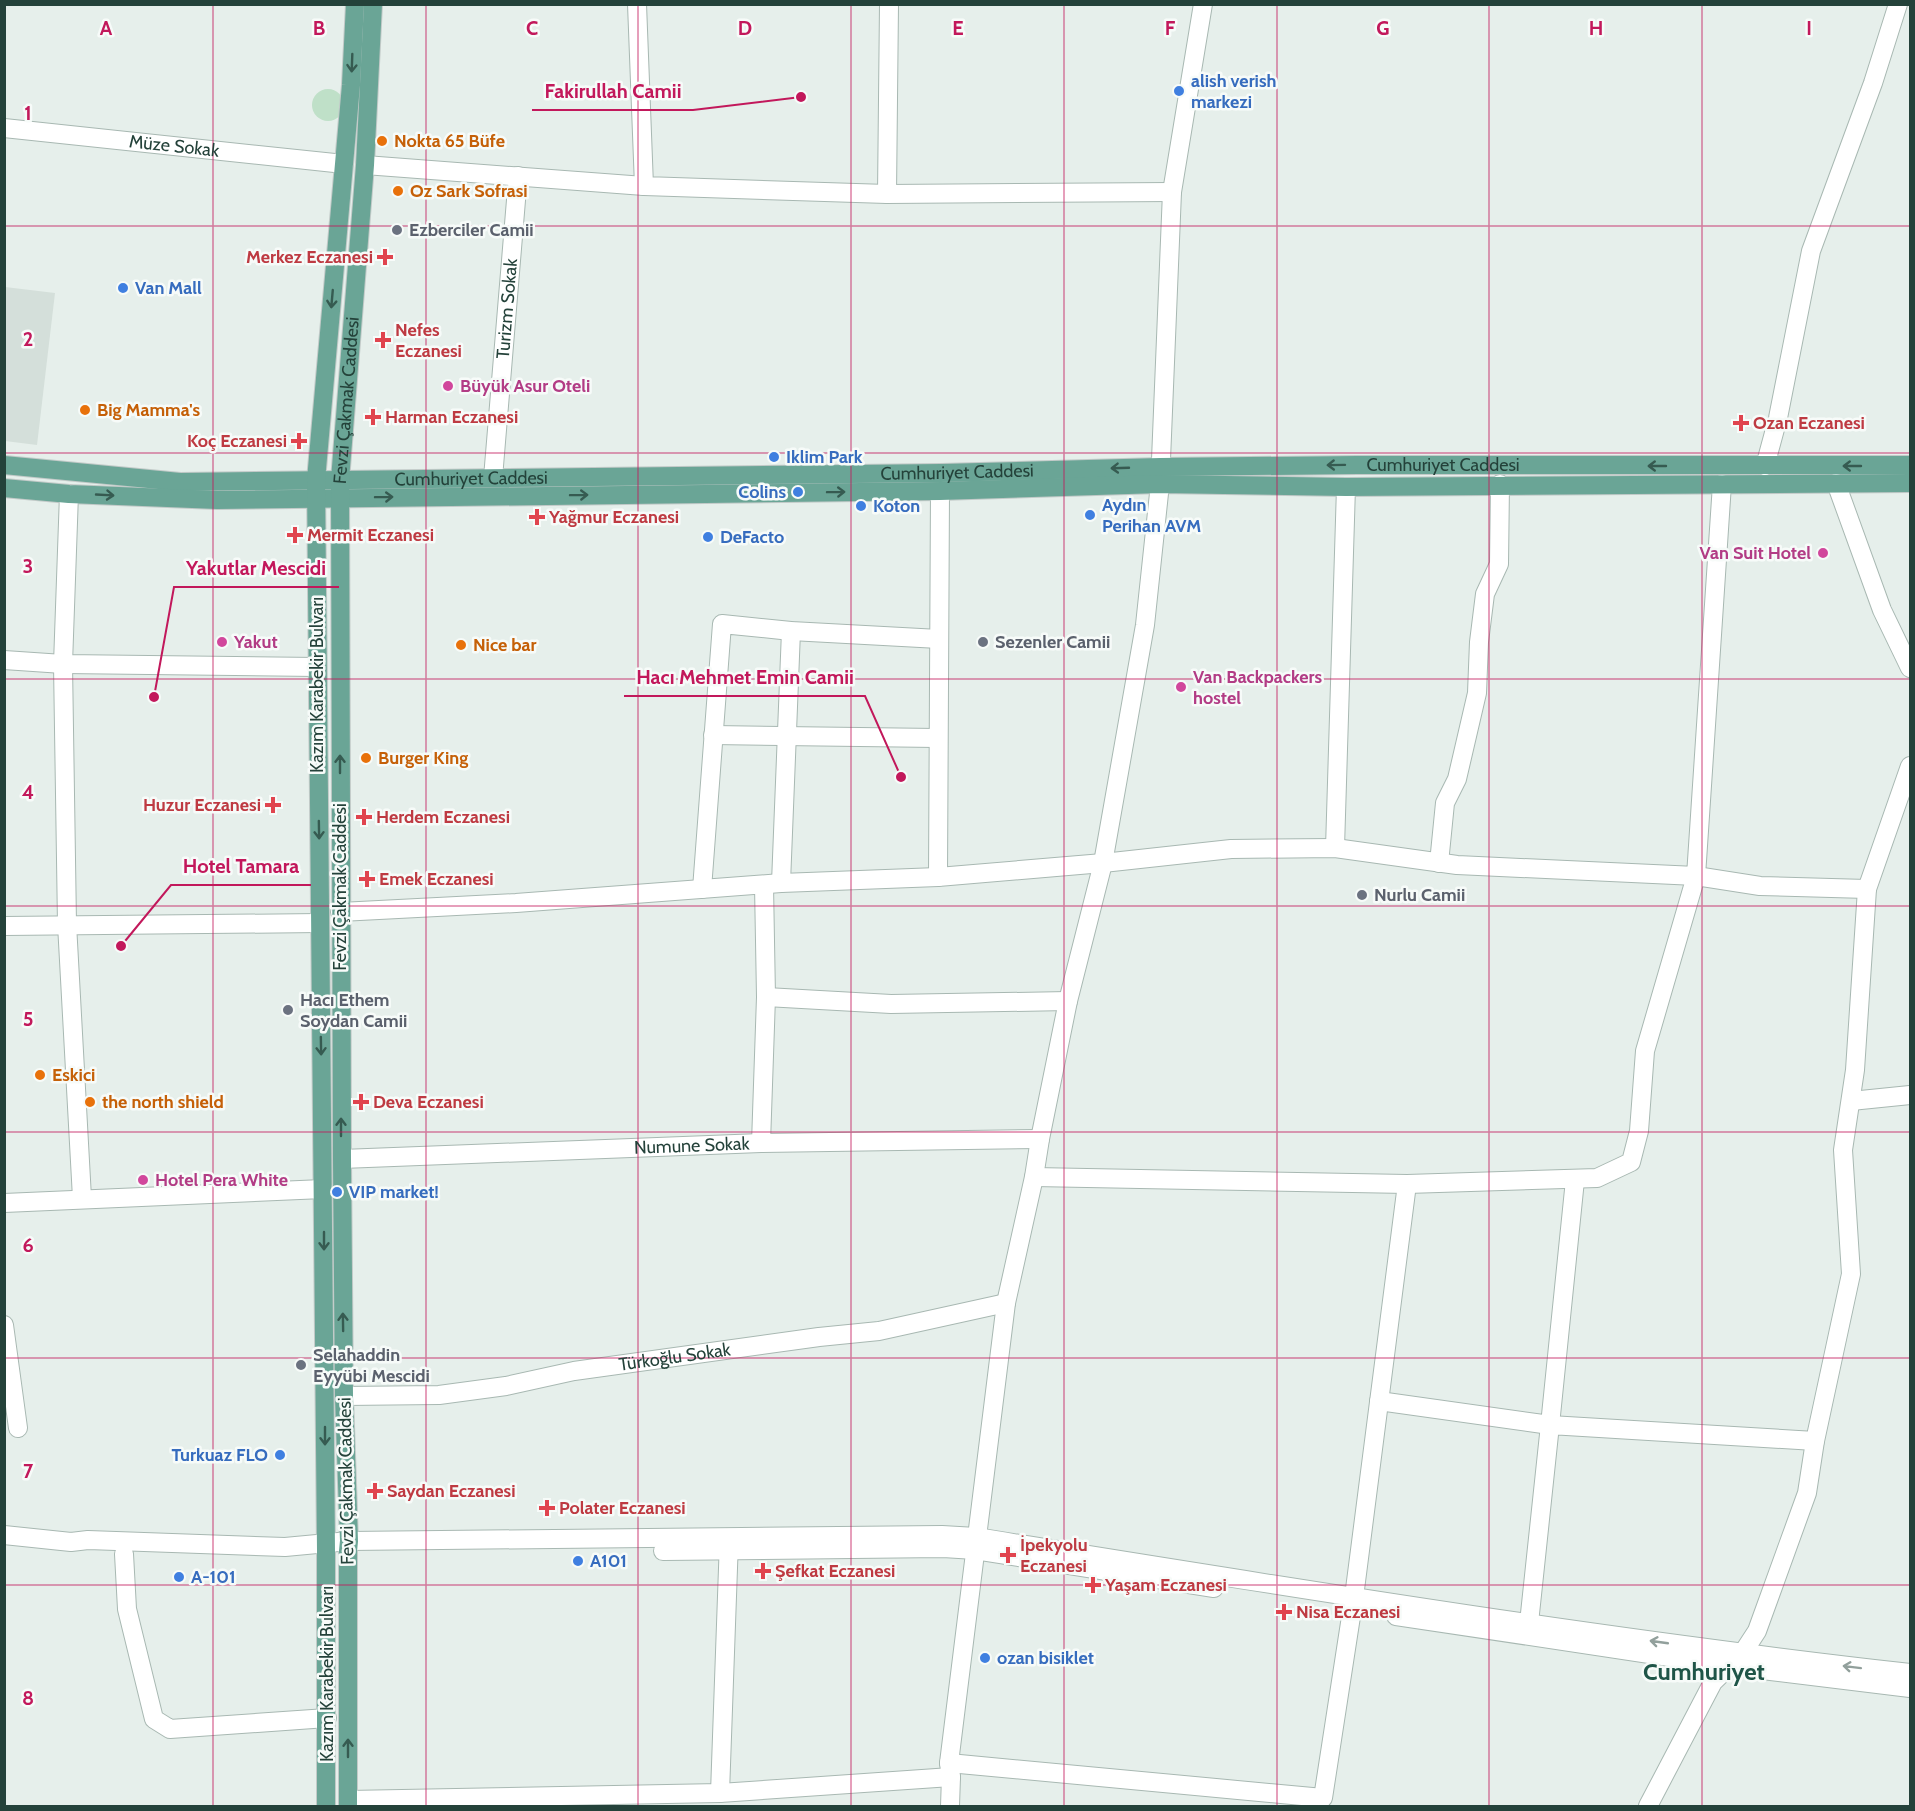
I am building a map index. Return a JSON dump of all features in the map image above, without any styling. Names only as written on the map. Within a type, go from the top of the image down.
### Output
[{"type":"main road","name":"Fevzi Çakmak Caddesi","points":[[316,499],[351,85],[355,4]]},
{"type":"main road","name":"Fevzi Çakmak Caddesi","points":[[348,1803],[349,1546],[344,1396],[340,912],[340,489],[365,165],[373,4]]},
{"type":"main road","name":"Cumhuriyet Caddesi","points":[[4,465],[180,482],[316,480],[340,489],[940,491],[1357,465],[1911,465]]},
{"type":"main road","name":"Cumhuriyet Caddesi","points":[[4,488],[69,494],[218,500],[316,499],[340,489],[493,478],[941,473],[1160,476],[1346,487],[1500,484],[1911,483]]},
{"type":"main road","name":"Kazım Karabekir Bulvarı","points":[[316,499],[327,1806]]},
{"type":"street","points":[[637,4],[644,186]]},
{"type":"street","points":[[887,194],[889,4]]},
{"type":"street","points":[[950,1806],[950,1770],[975,1544],[1006,1303],[1034,1177],[1068,1001],[1103,863],[1145,625],[1160,476],[1172,192],[1203,4]]},
{"type":"street","points":[[1765,466],[1778,418],[1811,251],[1873,83],[1898,4]]},
{"type":"street","name":"Müze Sokak","points":[[4,128],[344,164]]},
{"type":"street","points":[[365,165],[644,186],[887,194],[1172,192]]},
{"type":"street","name":"Turizm Sokak","points":[[493,478],[518,176]]},
{"type":"street","points":[[1836,483],[1882,610],[1911,668]]},
{"type":"street","points":[[1439,862],[1445,803],[1457,779],[1477,693],[1479,642],[1485,594],[1499,564],[1500,484]]},
{"type":"street","points":[[1034,1177],[1407,1184],[1575,1180],[1597,1178],[1631,1162],[1639,1131],[1645,1051],[1696,876],[1722,484]]},
{"type":"street","points":[[1335,848],[1346,487]]},
{"type":"street","points":[[938,877],[940,491]]},
{"type":"street","points":[[69,494],[63,664],[67,924],[82,1198]]},
{"type":"street","points":[[702,889],[722,624],[791,631],[939,639]]},
{"type":"street","points":[[761,1143],[766,997],[786,736],[791,631]]},
{"type":"street","points":[[4,660],[63,664],[317,667]]},
{"type":"street","points":[[713,735],[937,738]]},
{"type":"street","points":[[1648,1806],[1713,1683],[1736,1660],[1758,1631],[1807,1493],[1815,1441],[1851,1274],[1844,1150],[1855,1070],[1867,889],[1911,766]]},
{"type":"street","points":[[340,912],[516,903],[773,884],[938,877],[1231,849],[1335,848],[1456,865],[1696,876],[1760,886],[1867,889]]},
{"type":"street","points":[[4,926],[320,922]]},
{"type":"street","points":[[766,997],[891,1004],[1068,1001]]},
{"type":"street","points":[[1851,1101],[1911,1095]]},
{"type":"street","name":"Numune Sokak","points":[[342,1159],[761,1143],[1040,1139]]},
{"type":"street","points":[[1529,1623],[1575,1180]]},
{"type":"street","points":[[348,1803],[720,1793],[950,1770],[1323,1798],[1353,1603],[1407,1184]]},
{"type":"street","points":[[4,1203],[323,1189]]},
{"type":"street","name":"Türkoğlu Sokak","points":[[344,1396],[439,1395],[506,1386],[574,1371],[819,1337],[879,1331],[1006,1303]]},
{"type":"street","points":[[4,1325],[18,1428]]},
{"type":"street","points":[[1379,1401],[1551,1425],[1815,1441]]},
{"type":"street","points":[[4,1535],[71,1542],[88,1540],[326,1547]]},
{"type":"street","points":[[720,1793],[729,1544]]},
{"type":"street","points":[[4,1545],[54,1551],[124,1554],[349,1546],[729,1544],[943,1548],[975,1544],[1911,1688]]},
{"type":"street","points":[[124,1554],[127,1609],[154,1719],[170,1729],[327,1718]]},
{"type":"street","points":[[1353,1603],[1529,1623],[1736,1660],[1911,1673]]},
{"type":"shaded area","points":[[5,287],[55,293],[37,445],[5,441]]},
{"type":"green space","points":[[328,89],[339,94],[344,105],[339,116],[328,121],[317,116],[312,105],[317,94]]},
{"type":"place","name":"alish verish markezi","points":[[1179,91]]},
{"type":"place","name":"Fakirullah Camii","points":[[801,97]]},
{"type":"place","name":"Nokta 65 Büfe","points":[[382,141]]},
{"type":"place","name":"Oz Sark Sofrasi","points":[[398,191]]},
{"type":"place","name":"Ezberciler Camii","points":[[397,230]]},
{"type":"place","name":"Merkez Eczanesi","points":[[385,257]]},
{"type":"place","name":"Van Mall","points":[[123,288]]},
{"type":"place","name":"Nefes Eczanesi","points":[[383,340]]},
{"type":"place","name":"Büyük Asur Oteli","points":[[448,386]]},
{"type":"place","name":"Big Mamma's","points":[[85,410]]},
{"type":"place","name":"Harman Eczanesi","points":[[373,417]]},
{"type":"place","name":"Ozan Eczanesi","points":[[1741,423]]},
{"type":"place","name":"Koç Eczanesi","points":[[299,441]]},
{"type":"place","name":"Iklim Park","points":[[774,457]]},
{"type":"place","name":"Colins","points":[[798,492]]},
{"type":"place","name":"Koton","points":[[861,506]]},
{"type":"place","name":"Aydın Perihan AVM","points":[[1090,515]]},
{"type":"place","name":"Yağmur Eczanesi","points":[[537,517]]},
{"type":"place","name":"Mermit Eczanesi","points":[[295,535]]},
{"type":"place","name":"DeFacto","points":[[708,537]]},
{"type":"place","name":"Van Suit Hotel","points":[[1823,553]]},
{"type":"place","name":"Yakut","points":[[222,642]]},
{"type":"place","name":"Sezenler Camii","points":[[983,642]]},
{"type":"place","name":"Nice bar","points":[[461,645]]},
{"type":"place","name":"Van Backpackers hostel","points":[[1181,687]]},
{"type":"place","name":"Yakutlar Mescidi","points":[[154,697]]},
{"type":"place","name":"Burger King","points":[[366,758]]},
{"type":"place","name":"Hacı Mehmet Emin Camii","points":[[901,777]]},
{"type":"place","name":"Huzur Eczanesi","points":[[273,805]]},
{"type":"place","name":"Herdem Eczanesi","points":[[364,817]]},
{"type":"place","name":"Emek Eczanesi","points":[[367,879]]},
{"type":"place","name":"Nurlu Camii","points":[[1362,895]]},
{"type":"place","name":"Hotel Tamara","points":[[121,946]]},
{"type":"place","name":"Hacı Ethem Soydan Camii","points":[[288,1010]]},
{"type":"place","name":"Eskici","points":[[40,1075]]},
{"type":"place","name":"the north shield","points":[[90,1102]]},
{"type":"place","name":"Deva Eczanesi","points":[[361,1102]]},
{"type":"place","name":"Hotel Pera White","points":[[143,1180]]},
{"type":"place","name":"VIP market!","points":[[337,1192]]},
{"type":"place","name":"Selahaddin Eyyübi Mescidi","points":[[301,1365]]},
{"type":"place","name":"Turkuaz FLO","points":[[280,1455]]},
{"type":"place","name":"Saydan Eczanesi","points":[[375,1491]]},
{"type":"place","name":"Polater Eczanesi","points":[[547,1508]]},
{"type":"place","name":"İpekyolu Eczanesi","points":[[1008,1555]]},
{"type":"place","name":"A101","points":[[578,1561]]},
{"type":"place","name":"Şefkat Eczanesi","points":[[763,1571]]},
{"type":"place","name":"A-101","points":[[179,1577]]},
{"type":"place","name":"Yaşam Eczanesi","points":[[1093,1585]]},
{"type":"place","name":"Nisa Eczanesi","points":[[1284,1612]]},
{"type":"place","name":"ozan bisiklet","points":[[985,1658]]},
{"type":"district","name":"Cumhuriyet","points":[[1704,1671]]}]
